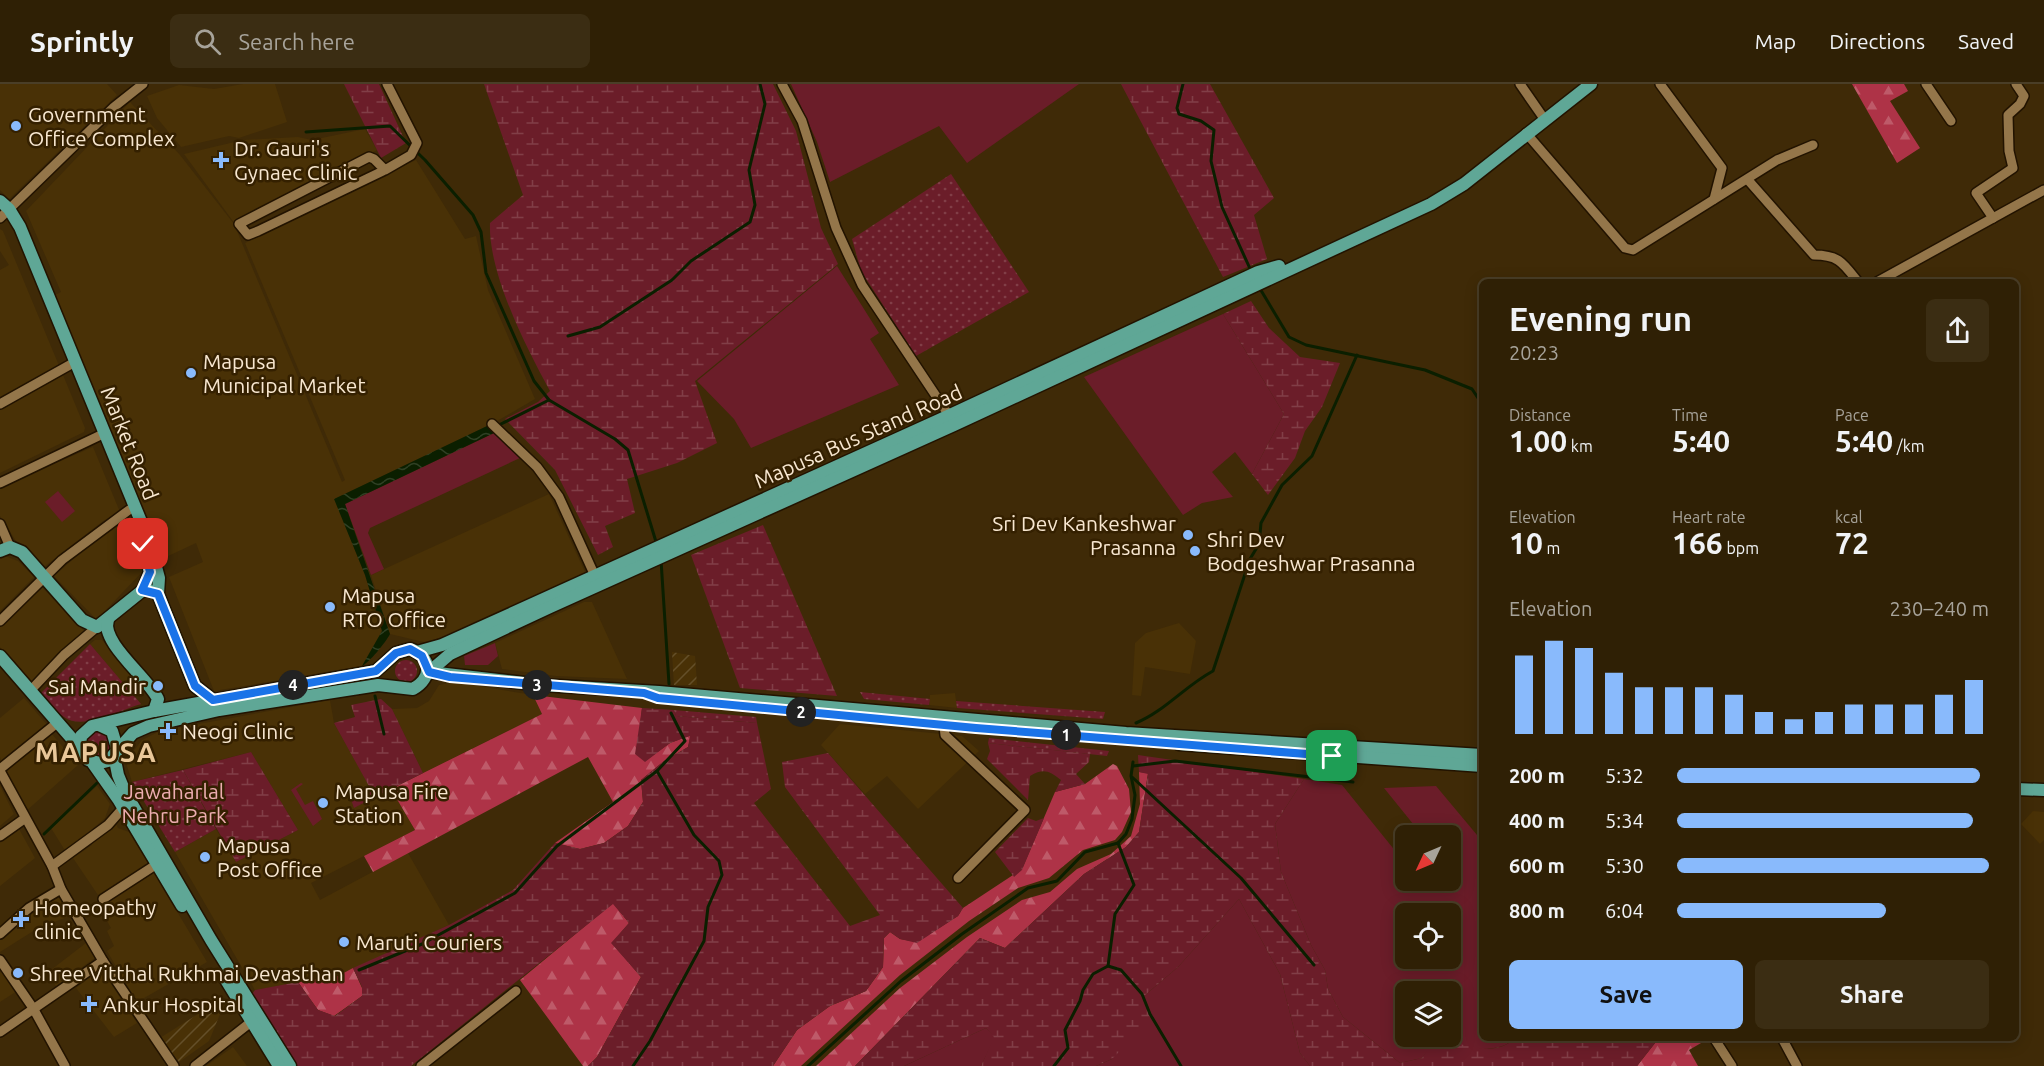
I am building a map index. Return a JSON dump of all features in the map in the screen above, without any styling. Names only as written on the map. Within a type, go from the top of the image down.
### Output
[{"type":"main road","name":"Mapusa Bus Stand Road","points":[[417,652],[442,645],[952,420],[1431,204],[1464,184],[1526,133],[1592,84]]},
{"type":"main road","name":"Market Road","points":[[3,210],[20,227],[72,364],[149,541],[159,578],[158,594],[195,686],[213,700]]},
{"type":"main road","name":"Mapusa Bus Stand Road","points":[[429,672],[450,654],[952,420]]},
{"type":"main road","name":"Market Road","points":[[101,434],[143,544],[150,572],[142,590]]},
{"type":"main road","points":[[5,549],[22,552],[82,620],[103,623],[110,639],[158,699],[154,711]]},
{"type":"main road","points":[[103,623],[142,590],[158,594]]},
{"type":"main road","points":[[80,748],[81,736],[85,730],[99,725],[154,711],[376,671],[402,650],[417,652],[427,664],[429,672],[426,679],[413,689],[378,685],[219,710],[149,726],[133,733],[108,761],[92,762]]},
{"type":"main road","points":[[0,656],[92,762],[254,1019],[290,1066]]},
{"type":"main road","points":[[391,659],[389,678],[398,687]]},
{"type":"main road","points":[[429,672],[450,677],[1479,766]]},
{"type":"main road","points":[[943,721],[1479,755]]},
{"type":"main road","points":[[99,725],[112,731],[125,792],[279,1066]]},
{"type":"main road","points":[[2019,789],[2044,790]]},
{"type":"main road","points":[[2019,796],[2044,798]]},
{"type":"street","points":[[3,210],[142,84]]},
{"type":"street","points":[[385,170],[369,157],[239,224],[248,235],[258,231],[385,170],[411,155],[417,143],[387,84]]},
{"type":"street","points":[[782,84],[802,121],[832,218],[862,285],[952,420]]},
{"type":"street","points":[[1520,84],[1545,120]]},
{"type":"street","points":[[1660,84],[1722,168],[1714,199]]},
{"type":"street","points":[[1926,84],[1951,121]]},
{"type":"street","points":[[1993,218],[1976,193],[2013,168],[2009,151],[2008,115],[2020,104],[2024,96],[2016,84]]},
{"type":"street","points":[[1526,133],[1625,248],[1633,250],[1777,160],[1813,145]]},
{"type":"street","points":[[1748,180],[1814,255],[1829,255],[1841,261],[1856,279]]},
{"type":"street","points":[[1881,279],[2044,190]]},
{"type":"street","points":[[0,404],[72,364]]},
{"type":"street","points":[[492,424],[537,467],[559,497],[595,576]]},
{"type":"street","points":[[0,483],[101,434]]},
{"type":"street","points":[[0,621],[76,548],[129,510]]},
{"type":"street","points":[[0,524],[5,549]]},
{"type":"street","points":[[30,691],[64,656],[103,623]]},
{"type":"street","points":[[943,721],[945,735],[1025,810],[958,878]]},
{"type":"street","points":[[57,723],[0,770],[24,819],[52,866],[61,889],[102,961],[174,1066]]},
{"type":"street","points":[[52,866],[108,825],[123,808]]},
{"type":"street","points":[[0,836],[24,819]]},
{"type":"street","points":[[103,899],[157,864]]},
{"type":"street","points":[[0,934],[29,908],[61,889]]},
{"type":"street","points":[[0,960],[33,1008],[65,1066]]},
{"type":"street","points":[[0,1032],[102,961]]},
{"type":"street","points":[[421,1066],[516,991]]},
{"type":"street","points":[[195,1066],[254,1019]]},
{"type":"street","points":[[1716,1041],[1732,1066]]},
{"type":"street","points":[[1784,1041],[1797,1066]]},
{"type":"shaded area","points":[[0,84],[107,84],[117,95],[9,199],[0,190]]},
{"type":"shaded area","points":[[243,84],[275,84],[287,122],[239,138],[229,136],[181,147],[157,118],[147,96],[179,85],[214,89]]},
{"type":"shaded area","points":[[130,102],[180,155],[234,224],[342,482],[345,480],[245,243],[416,160],[465,239],[476,236],[488,290],[535,399],[492,424],[335,499],[365,575],[382,631],[362,666],[214,691],[169,577],[203,562],[196,543],[164,558],[60,311],[55,295],[61,292],[26,211]]},
{"type":"shaded area","points":[[365,129],[377,150],[235,224],[184,154],[243,140],[298,137],[312,140]]},
{"type":"shaded area","points":[[0,229],[3,231],[60,368],[0,399],[0,270],[9,265],[0,251]]},
{"type":"shaded area","points":[[63,375],[85,428],[84,432],[0,473],[0,410]]},
{"type":"shaded area","points":[[93,447],[120,512],[103,521],[45,566],[40,565],[16,541],[0,516],[0,487]]},
{"type":"shaded area","points":[[549,494],[585,572],[428,643],[390,634],[371,575]]},
{"type":"shaded area","points":[[118,520],[125,524],[143,571],[101,615],[95,618],[54,576]]},
{"type":"shaded area","points":[[5,556],[18,561],[34,577],[0,611],[0,558]]},
{"type":"shaded area","points":[[41,586],[84,631],[30,684],[17,671],[0,647],[0,625]]},
{"type":"shaded area","points":[[584,602],[592,602],[627,679],[556,676],[502,669],[495,643]]},
{"type":"shaded area","points":[[1179,623],[1196,641],[1190,674],[1145,667],[1141,696],[1132,695],[1135,643],[1146,633]]},
{"type":"shaded area","points":[[95,640],[102,640],[144,688],[134,696],[90,644]]},
{"type":"shaded area","points":[[672,652],[695,656],[697,685],[674,685]]},
{"type":"shaded area","points":[[454,682],[533,695],[542,714],[423,773],[392,709],[417,708],[429,701],[439,685]]},
{"type":"shaded area","points":[[955,693],[957,708],[929,705],[930,695]]},
{"type":"shaded area","points":[[24,698],[48,726],[2,764],[0,718]]},
{"type":"shaded area","points":[[330,700],[334,723],[375,796],[391,789],[415,830],[311,883],[320,900],[408,853],[449,925],[338,976],[255,990],[175,852],[216,829],[236,862],[298,830],[251,752],[132,782],[127,766],[128,758],[142,740],[160,731]]},
{"type":"shaded area","points":[[840,724],[962,736],[979,751],[918,809],[887,776],[865,794],[821,745]]},
{"type":"shaded area","points":[[51,733],[78,765],[25,812],[3,771]]},
{"type":"shaded area","points":[[0,786],[14,814],[0,826]]},
{"type":"shaded area","points":[[97,786],[110,804],[105,818],[66,852],[51,828]]},
{"type":"shaded area","points":[[2033,811],[2044,812],[2044,840],[2040,844],[2021,824]]},
{"type":"shaded area","points":[[116,824],[118,828],[129,832],[148,863],[98,895],[73,858],[92,845],[90,842]]},
{"type":"shaded area","points":[[19,829],[35,858],[0,886],[0,843]]},
{"type":"shaded area","points":[[153,871],[207,962],[137,1002],[107,951],[114,946],[107,931],[111,928],[98,905]]},
{"type":"shaded area","points":[[59,897],[70,916],[38,928],[0,952],[0,940],[18,923]]},
{"type":"shaded area","points":[[86,943],[96,957],[56,986],[47,973]]},
{"type":"shaded area","points":[[101,969],[137,1023],[114,1037],[76,988]]},
{"type":"shaded area","points":[[2,971],[17,991],[0,1002],[0,973]]},
{"type":"shaded area","points":[[222,999],[220,1014],[209,1041],[179,1062],[160,1038]]},
{"type":"shaded area","points":[[233,1047],[247,1066],[206,1066]]},
{"type":"green space","points":[[344,84],[379,84],[406,143],[381,158]]},
{"type":"green space","points":[[484,84],[773,84],[796,131],[821,228],[838,264],[695,381],[717,443],[677,463],[627,479],[635,513],[605,526],[613,547],[598,555],[555,470],[505,419],[538,402],[550,391],[510,309],[495,264],[490,223],[523,195]]},
{"type":"green space","points":[[791,84],[1079,84],[967,163],[939,126],[830,182],[817,142]]},
{"type":"green space","points":[[1121,84],[1210,84],[1274,198],[1254,215],[1267,259],[1223,277]]},
{"type":"green space","points":[[1852,84],[1904,84],[1908,91],[1890,101],[1920,148],[1897,163]]},
{"type":"green space","points":[[951,174],[1029,292],[916,356],[861,271],[852,239]]},
{"type":"green space","points":[[837,266],[879,333],[870,339],[899,385],[751,448],[734,419],[697,381]]},
{"type":"green space","points":[[1251,301],[1269,328],[1300,357],[1340,363],[1322,407],[1305,431],[1295,458],[1268,495],[1252,474],[1284,414],[1223,314]]},
{"type":"green space","points":[[1223,314],[1284,414],[1252,474],[1235,452],[1212,472],[1233,497],[1202,503],[1183,515],[1084,377]]},
{"type":"green space","points":[[494,433],[520,458],[370,528],[368,533],[384,569],[371,575],[345,504]]},
{"type":"green space","points":[[58,491],[75,511],[62,522],[45,502]]},
{"type":"green space","points":[[763,525],[837,696],[740,688],[691,555]]},
{"type":"green space","points":[[495,643],[498,656],[488,665],[465,665],[464,656]]},
{"type":"green space","points":[[90,644],[141,704],[91,721],[72,721],[61,715],[41,693]]},
{"type":"green space","points":[[406,660],[414,663],[417,671],[414,679],[406,682],[398,679],[395,671],[398,663]]},
{"type":"green space","points":[[860,692],[930,699],[929,705],[864,699]]},
{"type":"green space","points":[[533,695],[642,708],[640,726],[645,761],[670,743],[691,735],[688,747],[664,761],[641,780],[643,802],[628,826],[604,843],[580,849],[555,843],[613,802],[588,757],[373,872],[364,856],[415,830],[391,789],[542,714]]},
{"type":"green space","points":[[381,699],[392,709],[423,773],[375,797],[334,723],[355,717],[351,705]]},
{"type":"green space","points":[[956,701],[1105,712],[1103,719],[957,708]]},
{"type":"green space","points":[[642,708],[674,710],[676,716],[757,723],[771,789],[754,803],[850,926],[880,915],[785,787],[782,762],[828,753],[963,908],[958,916],[917,943],[900,939],[890,932],[884,938],[883,967],[866,991],[830,1006],[797,1030],[773,1066],[588,1066],[597,1057],[641,977],[611,943],[629,923],[613,904],[411,1066],[295,1066],[252,994],[255,990],[298,982],[318,1010],[335,1016],[362,996],[362,987],[353,968],[449,925],[513,890],[555,843],[580,849],[604,843],[628,826],[643,802],[641,780],[664,761],[688,747],[690,736],[670,743],[645,762],[635,754]]},
{"type":"green space","points":[[674,710],[756,717],[757,723],[676,716]]},
{"type":"green space","points":[[98,731],[107,735],[111,744],[107,753],[98,757],[89,753],[85,744],[89,735]]},
{"type":"green space","points":[[989,738],[1109,751],[1107,756],[988,743]]},
{"type":"green space","points":[[988,743],[1090,754],[1089,762],[1076,774],[1085,784],[1055,792],[1061,780],[1050,773],[1039,772],[1030,776],[1028,800],[987,759],[990,751]]},
{"type":"green space","points":[[251,752],[298,830],[236,862],[183,770]]},
{"type":"green space","points":[[1138,755],[1304,779],[1275,824],[1281,872],[1311,945],[1325,970],[1328,989],[1343,1017],[1400,1063],[1422,1058],[1427,1047],[1461,1047],[1461,1045],[1494,1048],[1511,1041],[1551,1041],[1553,1043],[1556,1041],[1657,1041],[1637,1066],[1310,1066],[1300,1053],[1280,974],[1239,899],[1178,967],[1144,996],[1153,1017],[1112,1059],[1096,1066],[981,1066],[994,1037],[986,1028],[904,1066],[855,1066],[980,938],[1005,948],[1084,874],[1126,847],[1139,832],[1148,774],[1139,772]]},
{"type":"green space","points":[[1113,764],[1117,766],[1129,789],[1131,812],[1122,832],[1115,840],[1083,850],[1049,878],[1018,888],[969,921],[900,975],[801,1066],[773,1066],[797,1030],[830,1006],[866,991],[883,967],[884,938],[890,932],[900,939],[917,942],[958,916],[963,908],[1022,869],[1055,792],[1085,784]]},
{"type":"green space","name":"Jawaharlal Nehru Park","points":[[183,770],[216,829],[175,852],[132,782]]},
{"type":"green space","points":[[1139,772],[1148,773],[1139,832],[1126,847],[1084,874],[1005,948],[980,938],[855,1066],[816,1066],[900,988],[967,937],[1022,900],[1050,892],[1077,869],[1111,854],[1131,836],[1140,804]]},
{"type":"green space","points":[[1304,779],[1342,785],[1395,851],[1395,891],[1461,891],[1461,825],[1414,825],[1384,788],[1436,786],[1477,835],[1479,833],[1479,1041],[1512,1041],[1488,1049],[1461,1046],[1461,981],[1395,981],[1395,1047],[1428,1047],[1429,1049],[1422,1058],[1400,1063],[1343,1017],[1328,989],[1325,970],[1311,945],[1281,872],[1275,824]]},
{"type":"green space","points":[[303,784],[296,789],[305,805],[313,801],[322,819],[313,826],[291,790]]},
{"type":"green space","points":[[369,786],[375,797],[354,808],[350,797]]},
{"type":"green space","points":[[1028,818],[1036,821],[1044,818],[1022,870],[1014,877],[995,852]]},
{"type":"green space","points":[[1239,899],[1280,974],[1300,1053],[1310,1066],[1096,1066],[1112,1059],[1144,996],[1178,967]]},
{"type":"green space","points":[[613,903],[629,923],[612,943],[641,977],[597,1057],[588,1066],[583,1066],[520,980]]},
{"type":"green space","points":[[353,968],[362,988],[362,996],[334,1016],[318,1010],[298,982],[338,976]]},
{"type":"green space","points":[[986,1028],[995,1037],[981,1066],[904,1066]]},
{"type":"green space","points":[[1657,1041],[1705,1041],[1689,1050],[1698,1066],[1637,1066]]},
{"type":"water","points":[[487,426],[494,433],[345,504],[390,634],[377,652],[362,666],[382,631],[365,575],[334,499]]},
{"type":"waterway","points":[[568,336],[600,327],[672,280],[691,261],[750,222],[755,205],[749,170],[765,104],[760,84]]},
{"type":"waterway","points":[[1183,84],[1177,108],[1179,114],[1201,121],[1214,130],[1211,161],[1222,207],[1252,273]]},
{"type":"waterway","points":[[306,132],[390,126],[425,160],[473,215],[481,232],[486,273],[534,381],[549,400],[615,439],[628,450],[657,545]]},
{"type":"waterway","points":[[1259,287],[1289,337],[1306,345],[1425,370],[1472,389],[1479,400]]},
{"type":"waterway","points":[[1136,723],[1156,712],[1213,671],[1250,559],[1259,544],[1261,523],[1282,485],[1312,456],[1357,355]]},
{"type":"waterway","points":[[497,426],[549,400]]},
{"type":"waterway","points":[[661,560],[669,684]]},
{"type":"waterway","points":[[375,696],[384,734]]},
{"type":"waterway","points":[[359,970],[422,944],[515,893],[557,846],[657,771],[685,741],[671,713]]},
{"type":"waterway","points":[[1133,766],[1175,761],[1353,782]]},
{"type":"waterway","points":[[808,1066],[901,981],[962,934],[1028,888],[1057,881],[1085,852],[1118,843],[1126,834],[1132,819],[1135,795],[1131,776],[1133,762]]},
{"type":"waterway","points":[[633,1066],[650,1041],[704,941],[708,907],[722,875],[719,861],[694,835],[657,771]]},
{"type":"waterway","points":[[1132,777],[1241,878],[1314,965]]},
{"type":"waterway","points":[[44,834],[97,783]]},
{"type":"waterway","points":[[1054,1066],[1068,1048],[1065,1030],[1083,990],[1093,974],[1108,966],[1115,914],[1134,885],[1118,843]]},
{"type":"waterway","points":[[1108,966],[1121,970],[1142,994],[1150,1014],[1181,1066]]},
{"type":"place","name":"Government Office Complex","points":[[16,126]]},
{"type":"place","name":"Dr. Gauri's Gynaec Clinic","points":[[221,160]]},
{"type":"place","name":"Mapusa Municipal Market","points":[[191,373]]},
{"type":"place","name":"Sri Dev Kankeshwar Prasanna","points":[[1188,535]]},
{"type":"place","name":"Shri Dev Bodgeshwar Prasanna","points":[[1195,551]]},
{"type":"place","name":"Mapusa RTO Office","points":[[330,607]]},
{"type":"place","name":"Sai Mandir","points":[[158,686]]},
{"type":"place","name":"Neogi Clinic","points":[[168,731]]},
{"type":"place","name":"Mapusa Fire Station","points":[[323,803]]},
{"type":"place","name":"Mapusa Post Office","points":[[205,857]]},
{"type":"place","name":"Homeopathy clinic","points":[[21,919]]},
{"type":"place","name":"Maruti Couriers","points":[[344,942]]},
{"type":"place","name":"Shree Vitthal Rukhmai Devasthan","points":[[18,973]]},
{"type":"place","name":"Ankur Hospital","points":[[89,1004]]},
{"type":"district","name":"MAPUSA","points":[[96,752]]},
{"type":"route","points":[[143,544],[150,572],[142,590],[154,591],[158,594],[195,686],[213,700],[376,671],[396,653],[410,649],[422,656],[429,672],[450,677],[644,693],[658,698],[853,717],[1332,756]]}]
